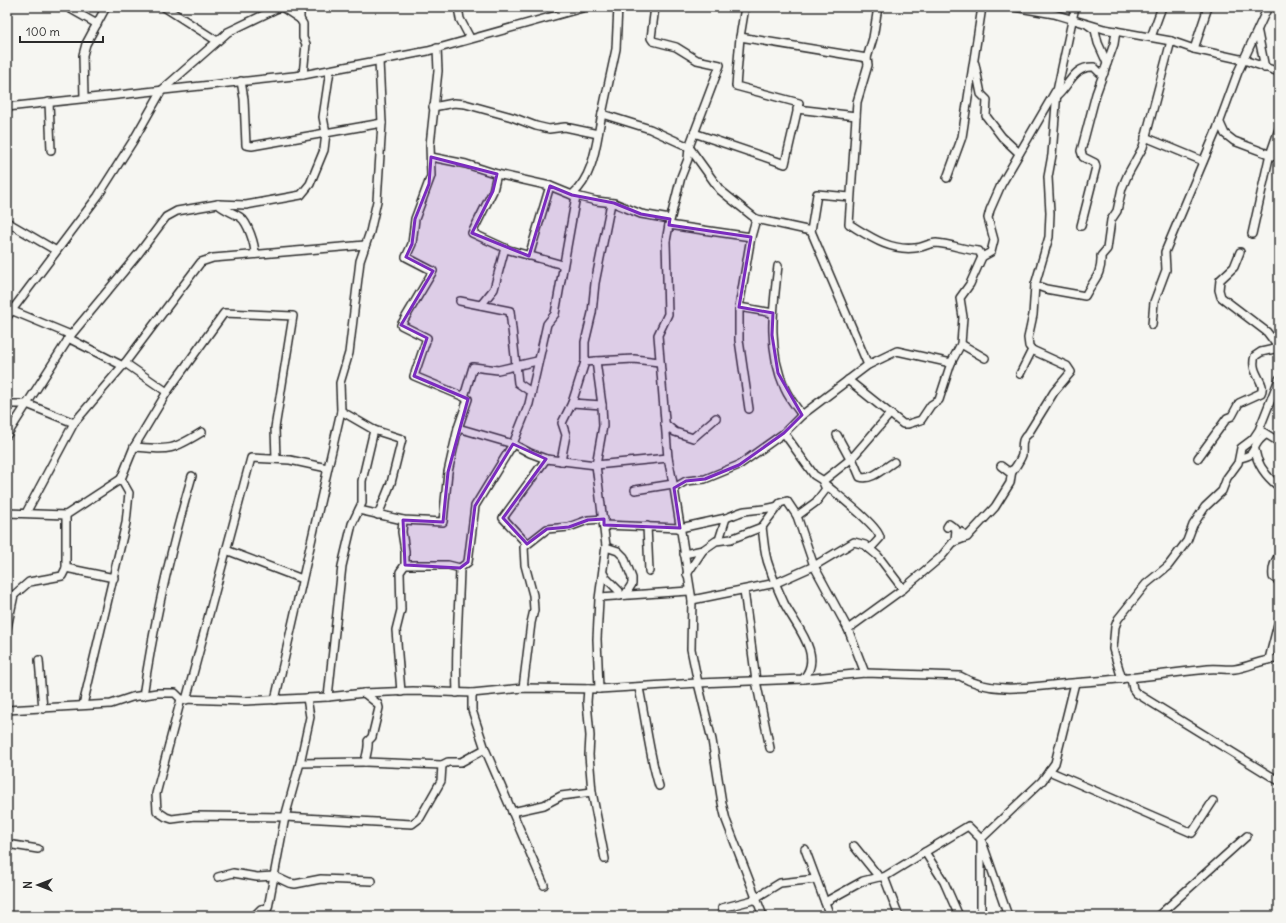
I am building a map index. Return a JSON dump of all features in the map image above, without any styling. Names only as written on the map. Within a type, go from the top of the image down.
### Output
[{"type":"street","points":[[67,7],[97,24]]},
{"type":"street","points":[[84,98],[82,55],[86,44],[106,7]]},
{"type":"street","points":[[164,7],[217,41]]},
{"type":"street","points":[[7,317],[98,196],[133,141],[162,90],[217,41],[228,32],[281,7],[300,19],[303,24],[303,38],[306,44],[302,75]]},
{"type":"street","points":[[300,7],[300,19]]},
{"type":"street","points":[[458,7],[460,19],[470,38]]},
{"type":"street","points":[[7,107],[302,75],[379,61],[437,48],[586,7]]},
{"type":"street","points":[[460,568],[468,562],[475,506],[514,444],[529,404],[537,361],[547,324],[555,314],[574,196],[586,178],[598,134],[616,49],[618,7]]},
{"type":"street","points":[[655,7],[651,38],[653,41],[676,47],[697,60],[720,65],[689,147],[688,159],[666,241],[668,314],[658,335],[659,362],[668,458],[674,486],[689,591],[692,600],[692,649],[698,683],[712,740],[726,820],[763,916]]},
{"type":"street","points":[[694,133],[785,164],[799,103],[736,86],[744,7]]},
{"type":"street","points":[[878,7],[873,38],[867,58],[868,65],[857,102],[849,224],[878,242],[890,246],[914,248],[933,243],[949,244],[979,251],[982,257]]},
{"type":"street","points":[[948,178],[962,137],[982,7]]},
{"type":"street","points":[[1014,7],[1054,14],[1087,25],[1171,41],[1194,49],[1244,60],[1279,72]]},
{"type":"street","points":[[955,539],[967,537],[995,507],[1010,483],[1012,472],[1022,456],[1022,441],[1024,436],[1028,434],[1054,392],[1071,372],[1067,366],[1032,350],[1029,346],[1028,338],[1033,316],[1035,285],[1049,237],[1050,213],[1048,177],[1051,166],[1057,94],[1074,20],[1075,7]]},
{"type":"street","points":[[1151,37],[1162,7]]},
{"type":"street","points":[[1194,49],[1208,7]]},
{"type":"street","points":[[1152,325],[1154,302],[1166,270],[1165,252],[1220,123],[1244,60],[1258,33],[1268,7]]},
{"type":"street","points":[[1087,25],[1095,30],[1098,43],[1107,63]]},
{"type":"street","points":[[1081,226],[1096,167],[1095,163],[1083,157],[1081,151],[1116,31]]},
{"type":"street","points":[[1258,33],[1265,68]]},
{"type":"street","points":[[740,37],[867,58]]},
{"type":"street","points":[[1035,285],[1046,290],[1085,296],[1096,282],[1101,265],[1101,256],[1107,249],[1112,220],[1117,211],[1122,188],[1128,174],[1144,147],[1145,137],[1171,41]]},
{"type":"street","points":[[359,510],[403,520],[443,522],[448,472],[458,428],[468,399],[414,376],[427,338],[401,325],[433,271],[406,257],[412,244],[415,219],[430,184],[433,107],[438,71],[437,48]]},
{"type":"street","points":[[974,58],[981,94],[987,100],[986,116],[1002,137],[1019,153]]},
{"type":"street","points":[[275,700],[341,411],[340,383],[349,353],[360,261],[377,201],[382,124],[379,61]]},
{"type":"street","points":[[848,380],[903,424],[921,420],[931,405],[939,400],[951,363],[961,344],[963,317],[960,298],[970,284],[982,257],[992,252],[994,240],[988,218],[1001,185],[1045,106],[1055,92],[1057,94],[1077,72],[1085,67],[1094,67],[1100,72],[1104,73]]},
{"type":"street","points":[[7,435],[70,336],[139,254],[166,216],[177,211],[218,204],[246,205],[301,195],[310,184],[324,150],[326,133],[323,117],[330,70]]},
{"type":"street","points":[[241,81],[246,145],[252,146],[382,124]]},
{"type":"street","points":[[48,102],[51,150]]},
{"type":"street","points":[[433,107],[454,103],[464,104],[549,129],[565,128],[598,134]]},
{"type":"street","points":[[797,109],[856,116]]},
{"type":"street","points":[[602,114],[650,129],[689,147],[720,190],[756,219],[811,231]]},
{"type":"street","points":[[1220,123],[1225,134],[1234,142],[1270,153],[1279,158]]},
{"type":"street","points":[[1252,234],[1270,153],[1279,129]]},
{"type":"street","points":[[1145,137],[1203,161]]},
{"type":"street","points":[[431,156],[466,164],[497,174],[550,186],[574,196],[611,203],[641,214],[670,222],[751,237]]},
{"type":"street","points":[[497,174],[493,191],[472,233],[505,248],[528,256],[563,265]]},
{"type":"street","points":[[528,256],[550,186]]},
{"type":"street","points":[[850,197],[817,194],[811,231],[868,365]]},
{"type":"street","points":[[561,461],[566,435],[562,423],[572,403],[585,362],[586,342],[592,313],[595,283],[611,203]]},
{"type":"street","points":[[218,204],[223,209],[241,218],[254,243],[256,254]]},
{"type":"street","points":[[749,409],[739,340],[739,307],[751,237],[756,219]]},
{"type":"street","points":[[7,222],[56,250]]},
{"type":"street","points":[[26,513],[74,423],[124,364],[202,262],[213,258],[365,245]]},
{"type":"street","points":[[481,305],[494,289],[505,248]]},
{"type":"street","points":[[1198,458],[1227,418],[1232,416],[1237,406],[1261,393],[1262,385],[1253,370],[1255,356],[1261,352],[1279,348],[1267,332],[1221,297],[1219,290],[1221,276],[1234,267],[1240,252]]},
{"type":"street","points":[[778,266],[772,335],[774,357],[778,373],[786,391],[802,415]]},
{"type":"street","points":[[460,301],[510,311],[518,384],[532,392]]},
{"type":"street","points":[[739,307],[773,313]]},
{"type":"street","points":[[13,311],[70,336],[124,364],[167,392]]},
{"type":"street","points":[[7,513],[66,515],[121,479],[134,447],[167,392],[224,313],[293,316],[275,428],[276,459]]},
{"type":"street","points":[[961,344],[985,358]]},
{"type":"street","points":[[1020,374],[1032,350]]},
{"type":"street","points":[[635,490],[674,486],[686,481],[705,479],[739,465],[784,433],[802,415],[868,365],[897,351],[951,363]]},
{"type":"street","points":[[585,362],[634,359],[659,362]]},
{"type":"street","points":[[464,397],[473,367],[498,370],[517,367],[537,361]]},
{"type":"street","points":[[596,361],[602,405],[603,426],[596,466],[606,546],[597,639],[599,689]]},
{"type":"street","points":[[1122,680],[1113,648],[1115,627],[1118,619],[1146,584],[1168,566],[1187,541],[1193,525],[1204,507],[1222,491],[1227,478],[1240,458],[1250,455],[1255,450],[1279,379]]},
{"type":"street","points":[[572,403],[602,405]]},
{"type":"street","points":[[7,404],[27,404],[74,423]]},
{"type":"street","points":[[341,411],[374,430],[402,439],[391,483],[378,514]]},
{"type":"street","points":[[797,516],[816,502],[824,493],[824,483],[851,459],[890,414]]},
{"type":"street","points":[[665,424],[675,432],[693,438],[716,418]]},
{"type":"street","points":[[458,428],[514,444],[530,453],[546,459],[596,466],[668,458]]},
{"type":"street","points":[[328,697],[342,566],[352,524],[363,498],[362,481],[374,430]]},
{"type":"street","points":[[134,447],[167,450],[180,446],[202,432]]},
{"type":"street","points":[[1262,432],[1279,442]]},
{"type":"street","points":[[1240,458],[1239,452],[1241,448],[1262,432]]},
{"type":"street","points":[[784,433],[814,475],[854,508],[878,532],[880,538],[870,549]]},
{"type":"street","points":[[837,435],[860,477],[864,478],[871,476],[894,462]]},
{"type":"street","points":[[1255,450],[1258,462],[1271,480],[1279,487]]},
{"type":"street","points":[[327,468],[290,460],[251,458],[184,700],[156,794],[157,811],[172,819],[196,816],[285,817],[412,824],[420,818],[441,781],[442,765]]},
{"type":"street","points":[[527,544],[503,518],[546,459]]},
{"type":"street","points":[[1001,466],[1012,472]]},
{"type":"street","points":[[143,696],[160,604],[181,514],[192,476]]},
{"type":"street","points":[[83,705],[114,578],[128,507],[129,493],[121,479]]},
{"type":"street","points":[[684,554],[703,550],[719,540],[731,539],[764,526],[778,506],[783,501],[787,501],[797,516],[814,566],[848,629],[866,673]]},
{"type":"street","points":[[523,688],[531,622],[534,610],[534,595],[524,556],[524,548],[527,544],[547,530],[569,527],[588,520],[680,528],[726,518],[743,512],[756,510],[763,511],[778,506]]},
{"type":"street","points":[[763,511],[765,552],[784,604],[805,636],[812,665],[803,679]]},
{"type":"street","points":[[7,628],[10,595],[29,582],[62,576],[66,568],[66,515]]},
{"type":"street","points":[[719,540],[726,518]]},
{"type":"street","points":[[401,692],[396,630],[401,610],[400,572],[405,565],[405,551],[402,532],[403,520]]},
{"type":"street","points":[[848,629],[903,589],[941,557],[955,539],[956,529],[949,524],[947,527]]},
{"type":"street","points":[[647,526],[649,571]]},
{"type":"street","points":[[692,600],[776,583],[814,566],[854,542],[858,542],[870,549],[878,556],[903,589]]},
{"type":"street","points":[[606,546],[618,551],[624,557],[632,578],[632,584],[623,595]]},
{"type":"street","points":[[226,550],[302,579]]},
{"type":"street","points":[[687,574],[703,550]]},
{"type":"street","points":[[1279,556],[1274,564],[1272,572],[1273,577],[1279,581]]},
{"type":"street","points":[[405,565],[448,565],[460,568]]},
{"type":"street","points":[[66,568],[114,578]]},
{"type":"street","points":[[457,693],[456,641],[460,596],[460,568]]},
{"type":"street","points":[[603,573],[623,595]]},
{"type":"street","points":[[744,590],[756,681],[770,748]]},
{"type":"street","points":[[600,597],[689,591]]},
{"type":"street","points":[[1268,659],[1279,620]]},
{"type":"street","points":[[7,710],[111,704],[157,693],[175,693],[184,700],[275,700],[328,697],[364,692],[472,693],[523,688],[639,688],[698,683],[803,679],[866,673],[960,676],[970,682],[1010,688],[1122,680],[1208,669],[1234,669],[1256,664],[1268,659],[1279,659]]},
{"type":"street","points":[[39,660],[43,708]]},
{"type":"street","points":[[1131,678],[1133,689],[1136,693],[1279,781]]},
{"type":"street","points":[[981,916],[981,839],[1042,781],[1055,763],[1075,683]]},
{"type":"street","points":[[588,688],[587,702],[590,736],[589,755],[592,792],[604,859]]},
{"type":"street","points":[[639,688],[646,717],[651,759],[659,786]]},
{"type":"street","points":[[364,692],[378,704],[379,708],[372,737],[368,741],[369,751],[366,762]]},
{"type":"street","points":[[472,693],[472,710],[485,749],[544,885]]},
{"type":"street","points":[[254,916],[261,909],[268,908],[285,817],[300,763],[310,717],[307,698]]},
{"type":"street","points":[[300,763],[366,762],[442,765],[448,762],[461,762],[485,749]]},
{"type":"street","points":[[1049,771],[1192,833],[1213,801]]},
{"type":"street","points":[[512,812],[544,805],[561,796],[592,792]]},
{"type":"street","points":[[825,902],[863,881],[881,877],[968,826],[981,839],[1008,916]]},
{"type":"street","points":[[1158,916],[1247,836]]},
{"type":"street","points":[[7,844],[38,849]]},
{"type":"street","points":[[854,846],[881,877],[899,916]]},
{"type":"street","points":[[805,849],[830,916]]},
{"type":"street","points":[[925,852],[944,882],[960,916]]},
{"type":"street","points":[[218,877],[233,873],[257,877],[274,876],[289,883],[303,883],[321,879],[372,881]]},
{"type":"street","points":[[722,908],[757,898],[780,883],[816,879]]},
{"type":"highlighted area","points":[[431,157],[497,174],[493,191],[472,233],[529,256],[550,186],[572,195],[614,203],[641,214],[670,219],[669,225],[751,237],[739,307],[773,313],[772,335],[778,373],[802,415],[784,433],[739,465],[705,479],[686,481],[674,488],[680,528],[604,525],[604,519],[588,520],[569,527],[547,529],[527,544],[503,518],[546,459],[513,444],[475,506],[468,562],[460,568],[405,565],[403,520],[443,522],[448,472],[468,399],[414,376],[427,338],[401,325],[433,271],[406,257],[412,244],[415,219],[429,184]]}]
